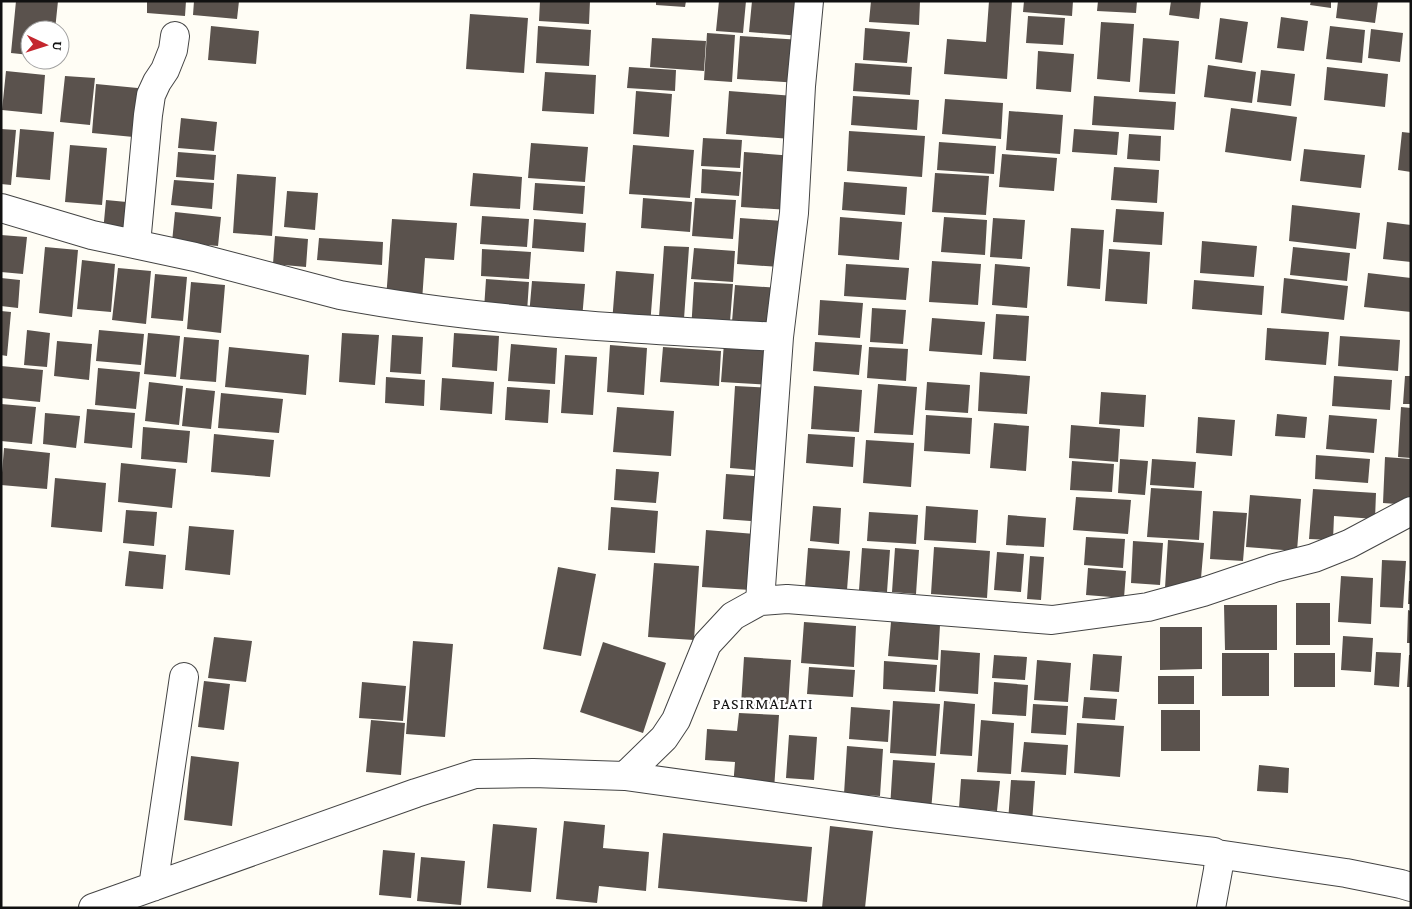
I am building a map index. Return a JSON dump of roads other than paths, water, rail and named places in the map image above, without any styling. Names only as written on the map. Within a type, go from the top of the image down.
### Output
[{"type":"street","points":[[760,601],[779,336],[794,213],[801,86],[809,1]]},
{"type":"street","points":[[136,244],[150,102],[157,82],[174,50],[175,36]]},
{"type":"street","points":[[1,208],[92,235],[195,257],[340,295],[455,312],[635,329],[779,336]]},
{"type":"street","points":[[625,776],[664,738],[676,720],[707,644],[733,616],[760,601],[787,599],[1052,620],[1139,608],[1202,592],[1274,568],[1314,558],[1349,544],[1411,511]]},
{"type":"street","points":[[153,887],[184,677]]},
{"type":"street","points":[[93,908],[416,793],[475,774],[533,773],[625,776],[888,813],[1196,849],[1217,854],[1346,873],[1411,887]]},
{"type":"street","points":[[1212,908],[1218,870],[1219,857],[1217,854]]},
{"type":"district","name":"PASIRMALATI","points":[[763,703]]}]
